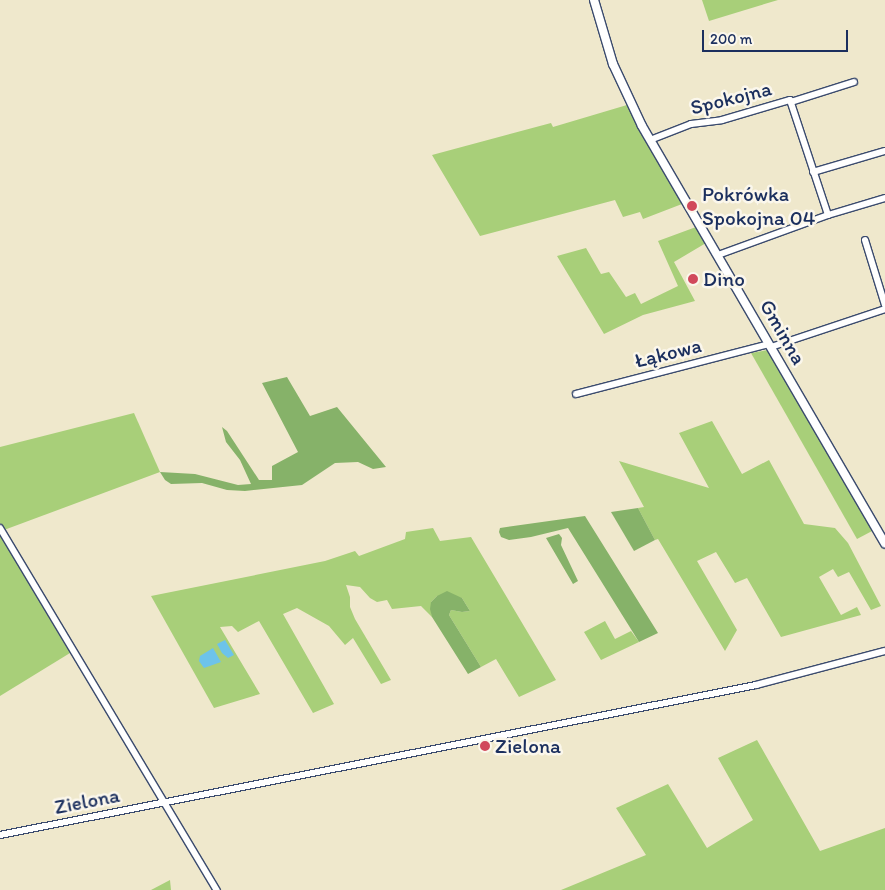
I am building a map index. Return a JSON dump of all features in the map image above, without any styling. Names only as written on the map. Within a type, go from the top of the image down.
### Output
[{"type":"main road","name":"Gminna","points":[[594,0],[613,64],[625,94],[885,543]]},
{"type":"street","points":[[791,102],[854,82]]},
{"type":"street","name":"Spokojna","points":[[650,140],[690,124],[722,120],[790,100],[828,215]]},
{"type":"street","points":[[813,172],[885,151]]},
{"type":"street","points":[[718,256],[828,215],[885,198]]},
{"type":"street","points":[[865,240],[885,305]]},
{"type":"street","name":"Łąkowa","points":[[576,394],[770,346],[885,309]]},
{"type":"street","points":[[0,528],[217,890]]},
{"type":"street","name":"Zielona","points":[[0,835],[756,685],[885,651]]},
{"type":"green space","points":[[702,0],[778,0],[709,21]]},
{"type":"green space","points":[[627,105],[682,204],[643,219],[640,212],[623,217],[615,200],[480,236],[432,155],[551,123],[553,127]]},
{"type":"green space","points":[[696,227],[706,243],[674,262],[695,301],[643,315],[604,334],[557,256],[586,248],[601,274],[609,272],[626,297],[635,293],[641,304],[678,286],[658,241]]},
{"type":"green space","points":[[768,350],[874,530],[857,539],[751,353]]},
{"type":"green space","points":[[287,377],[310,416],[337,407],[386,467],[373,469],[358,462],[335,463],[302,485],[245,491],[227,490],[202,483],[171,484],[165,480],[160,472],[195,474],[238,485],[251,484],[240,460],[226,442],[222,427],[227,431],[259,480],[272,480],[272,466],[298,452],[262,383]]},
{"type":"green space","points":[[134,413],[160,472],[4,530],[0,523],[0,447]]},
{"type":"green space","points":[[712,421],[742,474],[769,460],[804,524],[835,528],[848,543],[881,606],[871,610],[849,572],[838,577],[833,569],[819,577],[841,615],[857,607],[861,615],[781,637],[747,578],[735,583],[716,552],[697,561],[737,630],[725,651],[658,539],[655,540],[638,508],[644,507],[619,461],[709,488],[679,433]]},
{"type":"green space","points":[[638,508],[655,540],[634,551],[611,512]]},
{"type":"green space","points":[[585,516],[658,633],[639,642],[568,528],[509,540],[501,537],[499,532],[500,528]]},
{"type":"green space","points":[[433,528],[440,541],[471,537],[556,680],[519,697],[496,659],[481,667],[449,615],[451,610],[470,611],[462,598],[437,596],[431,602],[432,617],[421,606],[392,609],[387,600],[377,602],[370,598],[360,587],[346,585],[350,597],[350,607],[355,619],[391,680],[381,684],[353,638],[345,645],[329,626],[297,608],[283,614],[334,704],[313,713],[259,621],[238,632],[232,626],[220,627],[260,694],[214,708],[151,596],[325,561],[355,551],[359,556],[405,539],[406,532]]},
{"type":"green space","points":[[559,534],[562,538],[561,545],[578,581],[573,584],[546,538]]},
{"type":"green space","points":[[0,535],[70,653],[0,696]]},
{"type":"green space","points":[[447,591],[462,598],[470,611],[451,610],[449,615],[481,667],[468,674],[432,617],[431,602],[437,596]]},
{"type":"green space","points":[[605,621],[615,639],[631,631],[639,642],[601,660],[584,632]]},
{"type":"green space","points":[[757,740],[820,851],[885,828],[885,890],[561,890],[646,855],[616,808],[668,784],[707,848],[753,820],[718,758]]},
{"type":"green space","points":[[170,880],[171,890],[151,890]]},
{"type":"water","points":[[225,640],[234,655],[228,658],[222,653],[217,644]]},
{"type":"water","points":[[213,648],[221,662],[204,668],[199,661],[200,656]]},
{"type":"place","name":"Pokrówka Spokojna 04","points":[[692,206]]},
{"type":"place","name":"Dino","points":[[693,279]]},
{"type":"place","name":"Zielona","points":[[485,746]]}]
